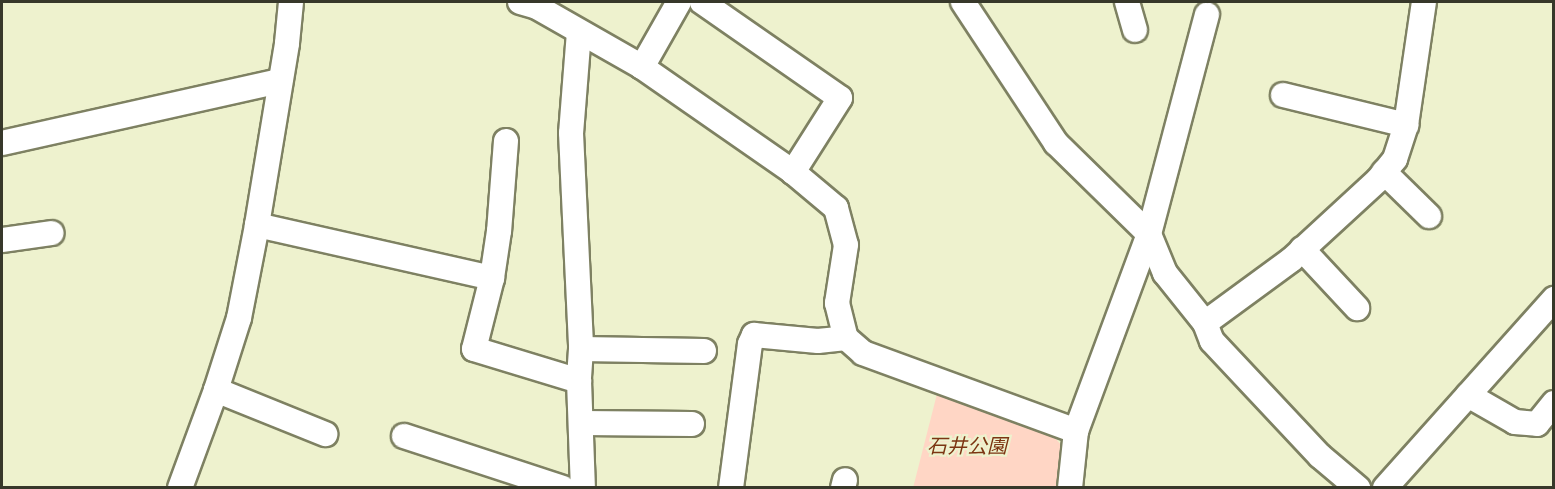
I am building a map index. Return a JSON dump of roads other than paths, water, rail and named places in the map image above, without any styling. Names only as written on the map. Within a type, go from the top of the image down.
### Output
[{"type":"street","points":[[181,487],[239,318],[257,225],[291,2]]},
{"type":"street","points":[[520,2],[537,8],[642,67],[793,172],[836,208],[846,245],[837,303],[846,338],[863,353],[1076,431]]},
{"type":"street","points":[[642,67],[680,2]]},
{"type":"street","points":[[702,2],[840,98],[793,172]]},
{"type":"street","points":[[963,2],[1056,143],[1149,234],[1165,273],[1205,322],[1212,340],[1320,456],[1358,488]]},
{"type":"street","points":[[1127,2],[1135,30]]},
{"type":"street","points":[[1205,322],[1302,249],[1395,159],[1406,125],[1424,2]]},
{"type":"street","points":[[1075,485],[1076,431],[1149,234],[1207,15]]},
{"type":"street","points":[[579,32],[571,133],[581,349],[579,381],[583,488]]},
{"type":"street","points":[[2,143],[280,81]]},
{"type":"street","points":[[1283,95],[1406,125]]},
{"type":"street","points":[[506,141],[499,231],[492,278],[474,349],[579,381]]},
{"type":"street","points":[[1384,172],[1429,216]]},
{"type":"street","points":[[257,225],[492,278]]},
{"type":"street","points":[[2,240],[52,233]]},
{"type":"street","points":[[1302,249],[1357,308]]},
{"type":"street","points":[[1385,488],[1554,299]]},
{"type":"street","points":[[731,488],[750,344],[754,335],[818,341],[846,338]]},
{"type":"street","points":[[581,349],[704,351]]},
{"type":"street","points":[[216,390],[325,434]]},
{"type":"street","points":[[1468,395],[1515,422],[1537,424],[1554,403]]},
{"type":"street","points":[[582,423],[692,424]]},
{"type":"street","points":[[404,436],[563,488]]},
{"type":"park label","name":"石井公園","points":[[967,445]]}]
